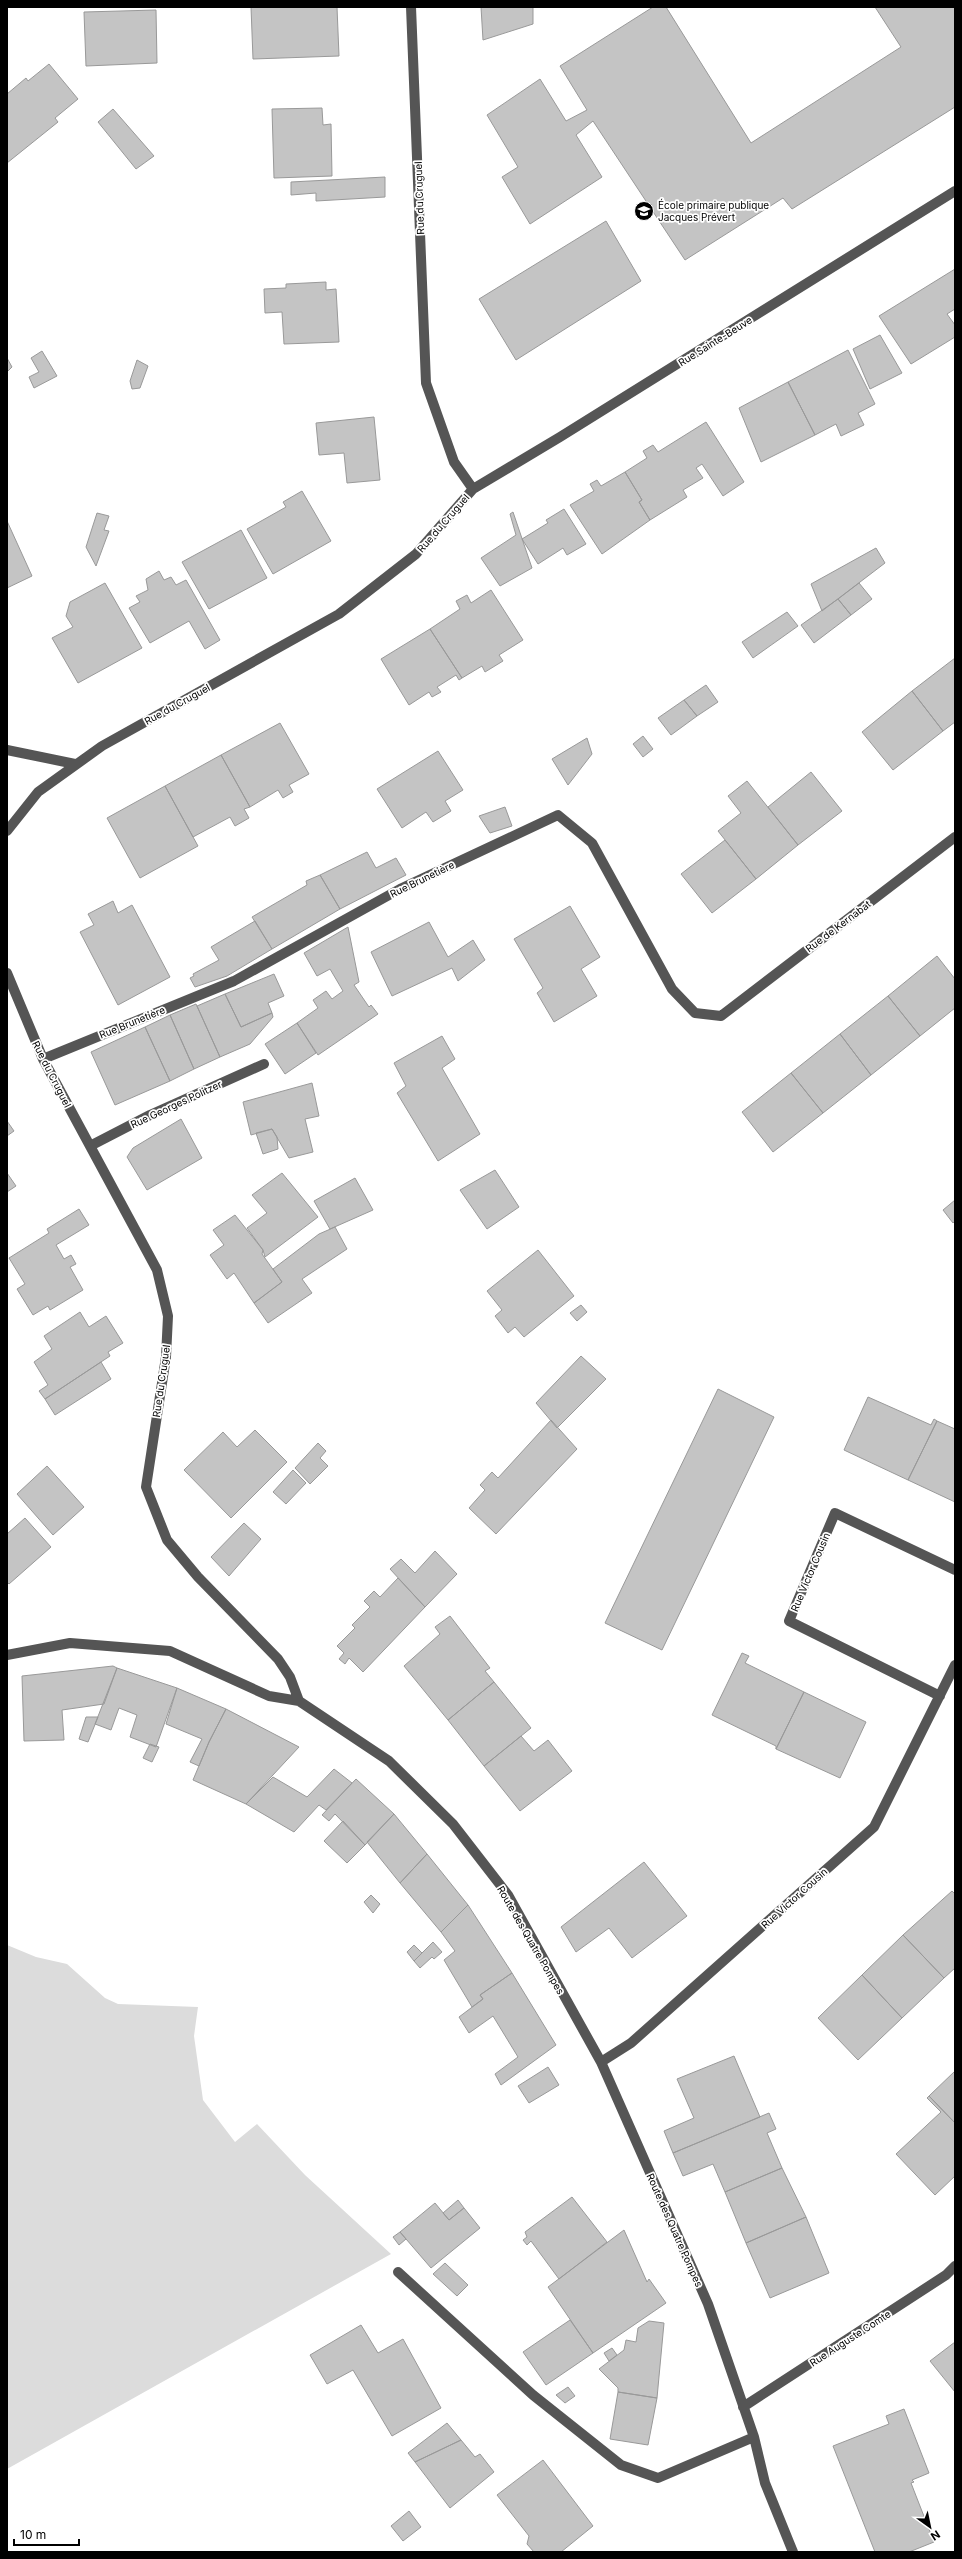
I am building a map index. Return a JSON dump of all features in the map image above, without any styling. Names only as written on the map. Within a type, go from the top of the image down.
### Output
[{"type":"street","name":"Rue du Cruguel","points":[[7,829],[38,792],[102,746],[339,614],[416,554],[473,489],[454,462],[426,383],[411,7]]},
{"type":"street","name":"Rue Sainte-Beuve","points":[[473,489],[560,437],[955,191]]},
{"type":"street","points":[[7,750],[75,764]]},
{"type":"street","name":"Rue Brunetière","points":[[43,1059],[234,980],[400,889],[558,815],[592,843],[672,989],[695,1013],[721,1016]]},
{"type":"street","name":"Rue de Kernabat","points":[[721,1016],[955,837]]},
{"type":"street","name":"Rue du Cruguel","points":[[7,973],[43,1059],[157,1270],[168,1316],[166,1357],[146,1487],[167,1540],[198,1577],[278,1659],[290,1677],[299,1701]]},
{"type":"street","name":"Rue Georges Politzer","points":[[90,1146],[150,1115],[264,1064]]},
{"type":"street","name":"Rue Victor Cousin","points":[[940,1696],[789,1621],[835,1514],[955,1570]]},
{"type":"street","name":"Route des Quatre Pompes","points":[[7,1655],[70,1643],[170,1651],[269,1696],[299,1701],[389,1761],[453,1824],[508,1895],[601,2062],[708,2304],[754,2437],[765,2483],[793,2552]]},
{"type":"street","name":"Rue Victor Cousin","points":[[601,2062],[631,2043],[874,1827],[955,1665]]},
{"type":"street","name":"Rue Auguste Comte","points":[[743,2407],[946,2275],[955,2266]]},
{"type":"street","points":[[398,2272],[533,2395],[621,2465],[658,2478],[754,2437]]},
{"type":"shaded area","points":[[7,1945],[36,1957],[67,1964],[105,1998],[118,2004],[198,2007],[194,2036],[203,2100],[235,2142],[257,2124],[305,2175],[391,2254],[7,2469]]},
{"type":"building","points":[[251,7],[337,7],[339,56],[253,59]]},
{"type":"building","points":[[481,7],[533,7],[533,24],[483,40]]},
{"type":"building","points":[[653,7],[666,7],[751,143],[901,47],[875,7],[955,7],[955,107],[792,209],[783,198],[685,260],[593,121],[576,135],[602,177],[530,224],[502,177],[518,167],[487,115],[540,79],[566,121],[587,110],[560,66]]},
{"type":"building","points":[[156,10],[157,63],[86,66],[84,12]]},
{"type":"building","points":[[49,64],[78,99],[55,118],[58,122],[7,163],[7,94],[26,78],[28,81]]},
{"type":"building","points":[[322,108],[323,125],[331,124],[332,176],[274,178],[272,109]]},
{"type":"building","points":[[113,109],[154,156],[136,169],[98,122]]},
{"type":"building","points":[[385,177],[385,197],[316,201],[316,193],[291,195],[291,182]]},
{"type":"building","points":[[606,221],[641,281],[516,360],[479,299]]},
{"type":"building","points":[[955,269],[955,309],[947,314],[955,325],[955,337],[911,364],[879,316]]},
{"type":"building","points":[[326,282],[326,290],[336,289],[339,342],[284,344],[282,312],[265,313],[264,289],[286,288],[286,284]]},
{"type":"building","points":[[880,335],[902,373],[870,389],[853,349]]},
{"type":"building","points":[[848,350],[875,404],[858,413],[864,425],[841,436],[836,424],[815,435],[788,382]]},
{"type":"building","points":[[42,351],[57,376],[34,388],[29,377],[39,372],[31,358]]},
{"type":"building","points":[[7,358],[12,367],[7,372]]},
{"type":"building","points":[[137,360],[148,366],[140,388],[132,389],[130,381]]},
{"type":"building","points":[[788,382],[815,435],[761,462],[739,408]]},
{"type":"building","points":[[374,417],[380,480],[347,483],[344,453],[319,455],[316,423]]},
{"type":"building","points":[[706,422],[744,482],[723,496],[702,464],[696,468],[703,478],[683,490],[687,497],[650,520],[639,502],[642,500],[625,472],[647,458],[643,451],[653,445],[658,452]]},
{"type":"building","points":[[625,472],[642,500],[639,502],[650,520],[602,554],[570,505],[594,491],[590,484],[597,480],[601,486]]},
{"type":"building","points":[[302,491],[331,541],[273,574],[247,529],[286,507],[283,502]]},
{"type":"building","points":[[564,509],[586,544],[567,555],[563,548],[538,564],[522,539],[548,523],[546,520]]},
{"type":"building","points":[[513,512],[532,568],[500,586],[481,558],[516,535],[510,514]]},
{"type":"building","points":[[97,513],[109,516],[104,530],[109,531],[96,566],[86,547]]},
{"type":"building","points":[[7,521],[32,576],[7,588]]},
{"type":"building","points":[[241,530],[267,578],[209,609],[182,562]]},
{"type":"building","points":[[876,548],[885,563],[822,611],[811,584]]},
{"type":"building","points":[[159,571],[164,580],[171,577],[176,585],[186,580],[220,640],[205,649],[189,621],[150,643],[129,608],[140,602],[136,596],[148,590],[146,579]]},
{"type":"building","points":[[105,583],[142,648],[78,683],[52,638],[73,627],[66,616],[70,602]]},
{"type":"building","points":[[859,583],[872,599],[851,615],[838,599]]},
{"type":"building","points":[[491,590],[523,640],[499,655],[503,661],[485,672],[482,666],[462,678],[430,629],[460,609],[456,601],[467,595],[471,603]]},
{"type":"building","points":[[838,599],[851,615],[814,643],[801,625]]},
{"type":"building","points":[[787,612],[798,626],[753,658],[742,642]]},
{"type":"building","points":[[430,629],[462,678],[459,680],[456,675],[437,687],[441,692],[432,697],[429,692],[409,705],[381,659]]},
{"type":"building","points":[[955,658],[955,722],[943,731],[912,691]]},
{"type":"building","points":[[706,685],[718,702],[697,716],[684,700]]},
{"type":"building","points":[[912,691],[943,731],[893,770],[862,732]]},
{"type":"building","points":[[684,700],[697,716],[671,735],[658,718]]},
{"type":"building","points":[[280,723],[309,774],[289,785],[293,792],[283,798],[278,790],[250,807],[221,755]]},
{"type":"building","points":[[643,736],[653,749],[643,757],[633,744]]},
{"type":"building","points":[[587,738],[592,754],[568,785],[552,759]]},
{"type":"building","points":[[438,751],[463,790],[445,801],[451,811],[433,822],[426,812],[402,828],[377,789]]},
{"type":"building","points":[[221,755],[250,807],[244,809],[249,818],[235,826],[230,817],[193,837],[165,786]]},
{"type":"building","points":[[811,772],[842,811],[798,845],[768,807]]},
{"type":"building","points":[[747,781],[798,845],[756,879],[718,831],[741,813],[728,796]]},
{"type":"building","points":[[165,786],[198,846],[140,878],[107,818]]},
{"type":"building","points":[[505,807],[512,826],[490,833],[479,816]]},
{"type":"building","points":[[725,840],[756,879],[712,913],[681,874]]},
{"type":"building","points":[[367,852],[376,868],[396,858],[406,875],[340,909],[320,875]]},
{"type":"building","points":[[320,875],[340,909],[272,949],[252,917],[307,885],[306,881]]},
{"type":"building","points":[[113,901],[118,913],[132,905],[170,977],[118,1005],[80,932],[94,925],[88,914]]},
{"type":"building","points":[[570,906],[600,957],[581,969],[597,996],[554,1022],[537,993],[543,988],[514,939]]},
{"type":"building","points":[[255,921],[272,949],[227,976],[195,987],[190,978],[194,976],[193,974],[219,960],[211,947]]},
{"type":"building","points":[[429,922],[448,957],[473,940],[485,960],[458,981],[452,968],[392,996],[371,952]]},
{"type":"building","points":[[348,927],[359,982],[354,985],[369,1007],[371,1005],[378,1014],[318,1055],[297,1023],[318,1008],[313,1000],[326,991],[332,999],[343,991],[330,969],[317,976],[304,953]]},
{"type":"building","points":[[937,956],[955,979],[955,1008],[920,1036],[888,996]]},
{"type":"building","points":[[274,974],[284,996],[268,1003],[272,1013],[241,1027],[225,994]]},
{"type":"building","points":[[225,994],[241,1027],[272,1013],[273,1017],[250,1044],[220,1057],[197,1006]]},
{"type":"building","points":[[888,996],[920,1036],[871,1075],[840,1034]]},
{"type":"building","points":[[196,1004],[220,1057],[194,1069],[170,1015]]},
{"type":"building","points":[[170,1015],[194,1069],[170,1081],[145,1027]]},
{"type":"building","points":[[297,1023],[316,1053],[285,1074],[265,1044]]},
{"type":"building","points":[[145,1027],[170,1081],[115,1105],[91,1052]]},
{"type":"building","points":[[840,1034],[871,1075],[823,1113],[791,1073]]},
{"type":"building","points":[[442,1036],[455,1059],[442,1068],[480,1134],[438,1161],[397,1093],[406,1086],[394,1063]]},
{"type":"building","points":[[791,1073],[823,1113],[773,1152],[742,1112]]},
{"type":"building","points":[[312,1083],[319,1116],[305,1119],[313,1152],[289,1158],[272,1129],[251,1135],[243,1102]]},
{"type":"building","points":[[181,1119],[202,1158],[147,1190],[127,1157],[133,1148]]},
{"type":"building","points":[[7,1121],[14,1131],[7,1136]]},
{"type":"building","points":[[272,1129],[277,1137],[278,1149],[263,1154],[256,1133]]},
{"type":"building","points":[[495,1170],[519,1207],[487,1229],[460,1190]]},
{"type":"building","points":[[7,1173],[16,1186],[7,1192]]},
{"type":"building","points":[[282,1173],[318,1217],[265,1257],[263,1250],[247,1228],[267,1213],[252,1195]]},
{"type":"building","points":[[355,1178],[373,1210],[330,1229],[314,1201]]},
{"type":"building","points":[[955,1200],[955,1221],[953,1223],[943,1210]]},
{"type":"building","points":[[79,1209],[89,1225],[56,1245],[64,1259],[71,1255],[76,1264],[70,1267],[83,1290],[50,1310],[48,1306],[33,1315],[17,1289],[25,1284],[9,1258],[49,1233],[47,1229]]},
{"type":"building","points":[[235,1215],[263,1250],[262,1254],[282,1282],[254,1303],[234,1273],[227,1279],[210,1255],[224,1245],[213,1230]]},
{"type":"building","points":[[335,1227],[347,1249],[302,1279],[312,1293],[268,1323],[254,1303],[282,1282],[273,1269],[319,1234]]},
{"type":"building","points":[[538,1250],[574,1296],[524,1337],[515,1327],[508,1333],[495,1316],[502,1310],[487,1291]]},
{"type":"building","points":[[581,1305],[587,1312],[577,1321],[570,1313]]},
{"type":"building","points":[[80,1312],[89,1327],[106,1316],[123,1343],[108,1352],[110,1356],[45,1399],[39,1391],[48,1385],[34,1362],[52,1349],[44,1336]]},
{"type":"building","points":[[581,1356],[606,1379],[557,1428],[536,1403]]},
{"type":"building","points":[[101,1362],[111,1379],[55,1415],[45,1399]]},
{"type":"building","points":[[718,1389],[774,1417],[662,1650],[605,1623]]},
{"type":"building","points":[[868,1397],[931,1425],[934,1419],[937,1421],[908,1480],[844,1450]]},
{"type":"building","points":[[551,1420],[577,1449],[496,1534],[469,1508],[485,1490],[480,1485],[492,1472],[498,1478]]},
{"type":"building","points":[[937,1421],[955,1429],[955,1502],[908,1480]]},
{"type":"building","points":[[255,1430],[287,1462],[231,1518],[184,1470],[223,1432],[237,1447]]},
{"type":"building","points":[[318,1443],[326,1451],[320,1458],[328,1466],[310,1484],[295,1468]]},
{"type":"building","points":[[47,1466],[84,1507],[53,1535],[17,1494]]},
{"type":"building","points":[[293,1470],[306,1483],[286,1504],[273,1492]]},
{"type":"building","points":[[25,1518],[51,1547],[9,1584],[7,1582],[7,1534]]},
{"type":"building","points":[[244,1523],[261,1539],[229,1576],[211,1557]]},
{"type":"building","points":[[435,1551],[457,1574],[425,1607],[390,1569],[401,1559],[415,1573]]},
{"type":"building","points":[[398,1578],[425,1607],[363,1672],[349,1658],[345,1664],[339,1659],[344,1653],[337,1646],[355,1628],[352,1625],[370,1607],[364,1601],[374,1591],[380,1597]]},
{"type":"building","points":[[450,1616],[490,1668],[485,1671],[494,1682],[448,1720],[404,1666],[440,1634],[435,1627]]},
{"type":"building","points":[[742,1653],[749,1656],[745,1663],[804,1692],[776,1749],[776,1746],[712,1715]]},
{"type":"building","points":[[113,1666],[117,1668],[104,1704],[62,1710],[64,1740],[24,1741],[22,1676]]},
{"type":"building","points":[[117,1668],[177,1688],[156,1747],[130,1737],[137,1715],[119,1708],[111,1730],[95,1724]]},
{"type":"building","points":[[494,1682],[531,1728],[484,1766],[448,1720]]},
{"type":"building","points":[[177,1688],[226,1709],[209,1742],[199,1766],[190,1762],[202,1739],[166,1724]]},
{"type":"building","points":[[804,1692],[866,1722],[840,1778],[776,1749]]},
{"type":"building","points":[[226,1709],[299,1747],[246,1804],[193,1780],[209,1742]]},
{"type":"building","points":[[86,1717],[98,1717],[88,1742],[79,1739]]},
{"type":"building","points":[[521,1736],[534,1751],[548,1740],[572,1771],[520,1811],[484,1766]]},
{"type":"building","points":[[150,1744],[159,1747],[152,1762],[143,1758]]},
{"type":"building","points":[[334,1769],[352,1783],[326,1810],[319,1805],[294,1832],[246,1804],[273,1777],[307,1797]]},
{"type":"building","points":[[356,1779],[394,1814],[365,1845],[335,1814],[329,1821],[322,1815]]},
{"type":"building","points":[[394,1814],[427,1854],[400,1883],[367,1842]]},
{"type":"building","points":[[343,1821],[365,1845],[347,1863],[324,1841]]},
{"type":"building","points":[[427,1854],[468,1905],[441,1932],[400,1883]]},
{"type":"building","points":[[644,1862],[687,1916],[632,1958],[609,1928],[576,1952],[561,1927]]},
{"type":"building","points":[[952,1891],[955,1894],[955,1968],[944,1978],[903,1935]]},
{"type":"building","points":[[371,1895],[380,1904],[373,1913],[364,1902]]},
{"type":"building","points":[[468,1905],[512,1973],[480,1995],[483,1999],[472,2007],[444,1960],[455,1951],[441,1932]]},
{"type":"building","points":[[903,1935],[944,1978],[902,2018],[862,1975]]},
{"type":"building","points":[[433,1942],[442,1952],[434,1959],[432,1957],[420,1968],[414,1961]]},
{"type":"building","points":[[414,1945],[422,1953],[414,1961],[407,1952]]},
{"type":"building","points":[[512,1973],[556,2045],[501,2085],[495,2074],[518,2057],[493,2016],[469,2033],[459,2017],[483,1999],[480,1995]]},
{"type":"building","points":[[862,1975],[902,2018],[858,2060],[818,2018]]},
{"type":"building","points":[[734,2056],[760,2117],[673,2153],[664,2131],[694,2118],[677,2079]]},
{"type":"building","points":[[548,2067],[559,2085],[529,2103],[518,2086]]},
{"type":"building","points":[[955,2071],[955,2123],[929,2096]]},
{"type":"building","points":[[929,2096],[955,2123],[955,2176],[935,2195],[896,2154],[941,2112],[927,2098]]},
{"type":"building","points":[[769,2113],[776,2129],[767,2133],[782,2168],[725,2192],[713,2164],[683,2176],[673,2153]]},
{"type":"building","points":[[782,2168],[806,2217],[746,2243],[725,2192]]},
{"type":"building","points":[[572,2197],[607,2242],[559,2279],[531,2241],[527,2245],[523,2240],[527,2237],[525,2232]]},
{"type":"building","points":[[458,2200],[464,2208],[449,2220],[443,2213]]},
{"type":"building","points":[[435,2203],[449,2220],[464,2208],[480,2228],[431,2268],[400,2232]]},
{"type":"building","points":[[806,2217],[829,2273],[770,2298],[746,2243]]},
{"type":"building","points":[[624,2230],[647,2282],[649,2279],[666,2303],[593,2353],[548,2287]]},
{"type":"building","points":[[400,2232],[406,2239],[399,2245],[393,2237]]},
{"type":"building","points":[[445,2263],[468,2285],[457,2296],[433,2274]]},
{"type":"building","points":[[570,2320],[593,2353],[546,2385],[523,2352]]},
{"type":"building","points":[[649,2321],[664,2323],[657,2398],[618,2392],[618,2388],[599,2369],[624,2350],[626,2340],[636,2342],[638,2328]]},
{"type":"building","points":[[361,2325],[378,2353],[403,2339],[441,2408],[392,2436],[353,2370],[327,2384],[310,2355]]},
{"type":"building","points":[[955,2342],[955,2392],[930,2361]]},
{"type":"building","points":[[612,2348],[617,2355],[609,2361],[604,2353]]},
{"type":"building","points":[[568,2387],[575,2396],[565,2403],[556,2395]]},
{"type":"building","points":[[618,2392],[657,2398],[648,2445],[610,2439]]},
{"type":"building","points":[[904,2409],[929,2473],[912,2480],[914,2482],[911,2483],[934,2542],[909,2552],[875,2552],[833,2446],[889,2424],[886,2416]]},
{"type":"building","points":[[447,2423],[461,2440],[415,2462],[408,2453]]},
{"type":"building","points":[[461,2440],[475,2457],[480,2454],[494,2472],[450,2508],[415,2462]]},
{"type":"building","points":[[543,2460],[593,2526],[561,2552],[534,2552],[527,2544],[529,2536],[497,2495]]},
{"type":"building","points":[[409,2511],[421,2527],[403,2541],[391,2526]]},
{"type":"place","name":"École primaire publique Jacques Prévert","points":[[644,211]]}]
